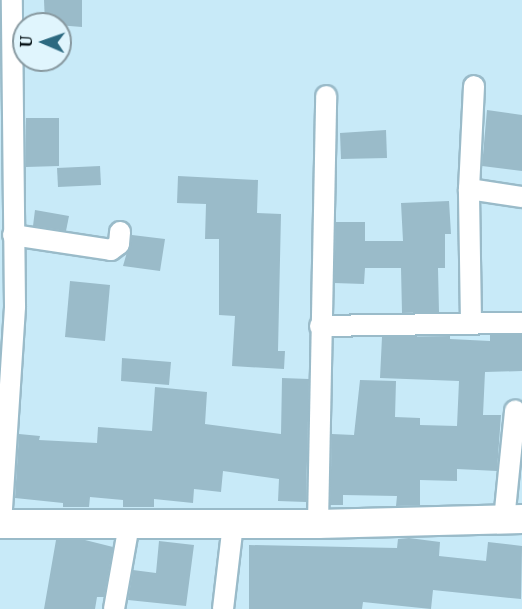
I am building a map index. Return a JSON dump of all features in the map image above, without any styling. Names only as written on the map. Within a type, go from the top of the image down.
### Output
[{"type":"street","points":[[12,0],[7,174],[13,235],[15,306],[10,431],[0,524],[318,524],[513,520],[515,411]]},
{"type":"street","points":[[471,322],[469,189],[474,86]]},
{"type":"street","points":[[318,524],[326,96]]},
{"type":"street","points":[[469,189],[522,197]]},
{"type":"street","points":[[13,235],[111,250],[119,244],[120,232]]},
{"type":"street","points":[[320,326],[522,323]]},
{"type":"street","points":[[223,609],[233,524]]},
{"type":"street","points":[[114,609],[129,525]]},
{"type":"building","points":[[44,0],[82,0],[82,27],[72,26],[72,12],[44,12]]},
{"type":"building","points":[[487,110],[522,115],[522,171],[482,166]]},
{"type":"building","points":[[26,118],[59,118],[59,166],[26,167]]},
{"type":"building","points":[[386,130],[387,158],[341,159],[340,133]]},
{"type":"building","points":[[100,166],[101,185],[58,187],[57,168]]},
{"type":"building","points":[[178,176],[258,180],[257,213],[281,214],[278,351],[285,351],[284,369],[232,366],[235,316],[219,315],[219,239],[205,239],[206,204],[177,203]]},
{"type":"building","points":[[449,201],[451,234],[445,234],[445,268],[438,268],[439,312],[402,313],[401,268],[365,268],[364,284],[334,283],[336,222],[365,222],[365,241],[403,241],[401,203]]},
{"type":"building","points":[[35,210],[69,216],[66,231],[33,226]]},
{"type":"building","points":[[132,235],[165,239],[160,271],[123,266]]},
{"type":"building","points":[[70,281],[110,285],[105,341],[65,337]]},
{"type":"building","points":[[490,335],[522,335],[522,371],[485,372],[483,415],[501,415],[497,471],[457,469],[457,481],[420,480],[420,505],[396,506],[397,496],[343,495],[343,505],[330,505],[332,434],[354,435],[360,380],[396,381],[395,417],[420,418],[420,425],[457,426],[459,381],[380,378],[382,337],[450,336],[450,339],[490,341]]},
{"type":"building","points":[[122,358],[171,362],[169,385],[121,381]]},
{"type":"building","points":[[282,378],[309,379],[306,502],[278,501],[279,479],[223,471],[221,492],[194,489],[193,503],[154,499],[154,507],[123,507],[123,500],[90,497],[89,507],[63,507],[63,503],[15,498],[19,434],[40,436],[39,440],[97,443],[98,427],[152,431],[155,387],[207,392],[205,424],[281,434]]},
{"type":"building","points":[[398,539],[440,542],[439,556],[486,561],[488,542],[522,546],[521,599],[433,590],[431,609],[363,602],[362,609],[249,609],[249,545],[397,548]]},
{"type":"building","points":[[56,540],[85,540],[113,547],[104,597],[97,597],[95,609],[44,609]]},
{"type":"building","points":[[159,541],[194,545],[186,606],[128,600],[133,570],[156,573]]}]
